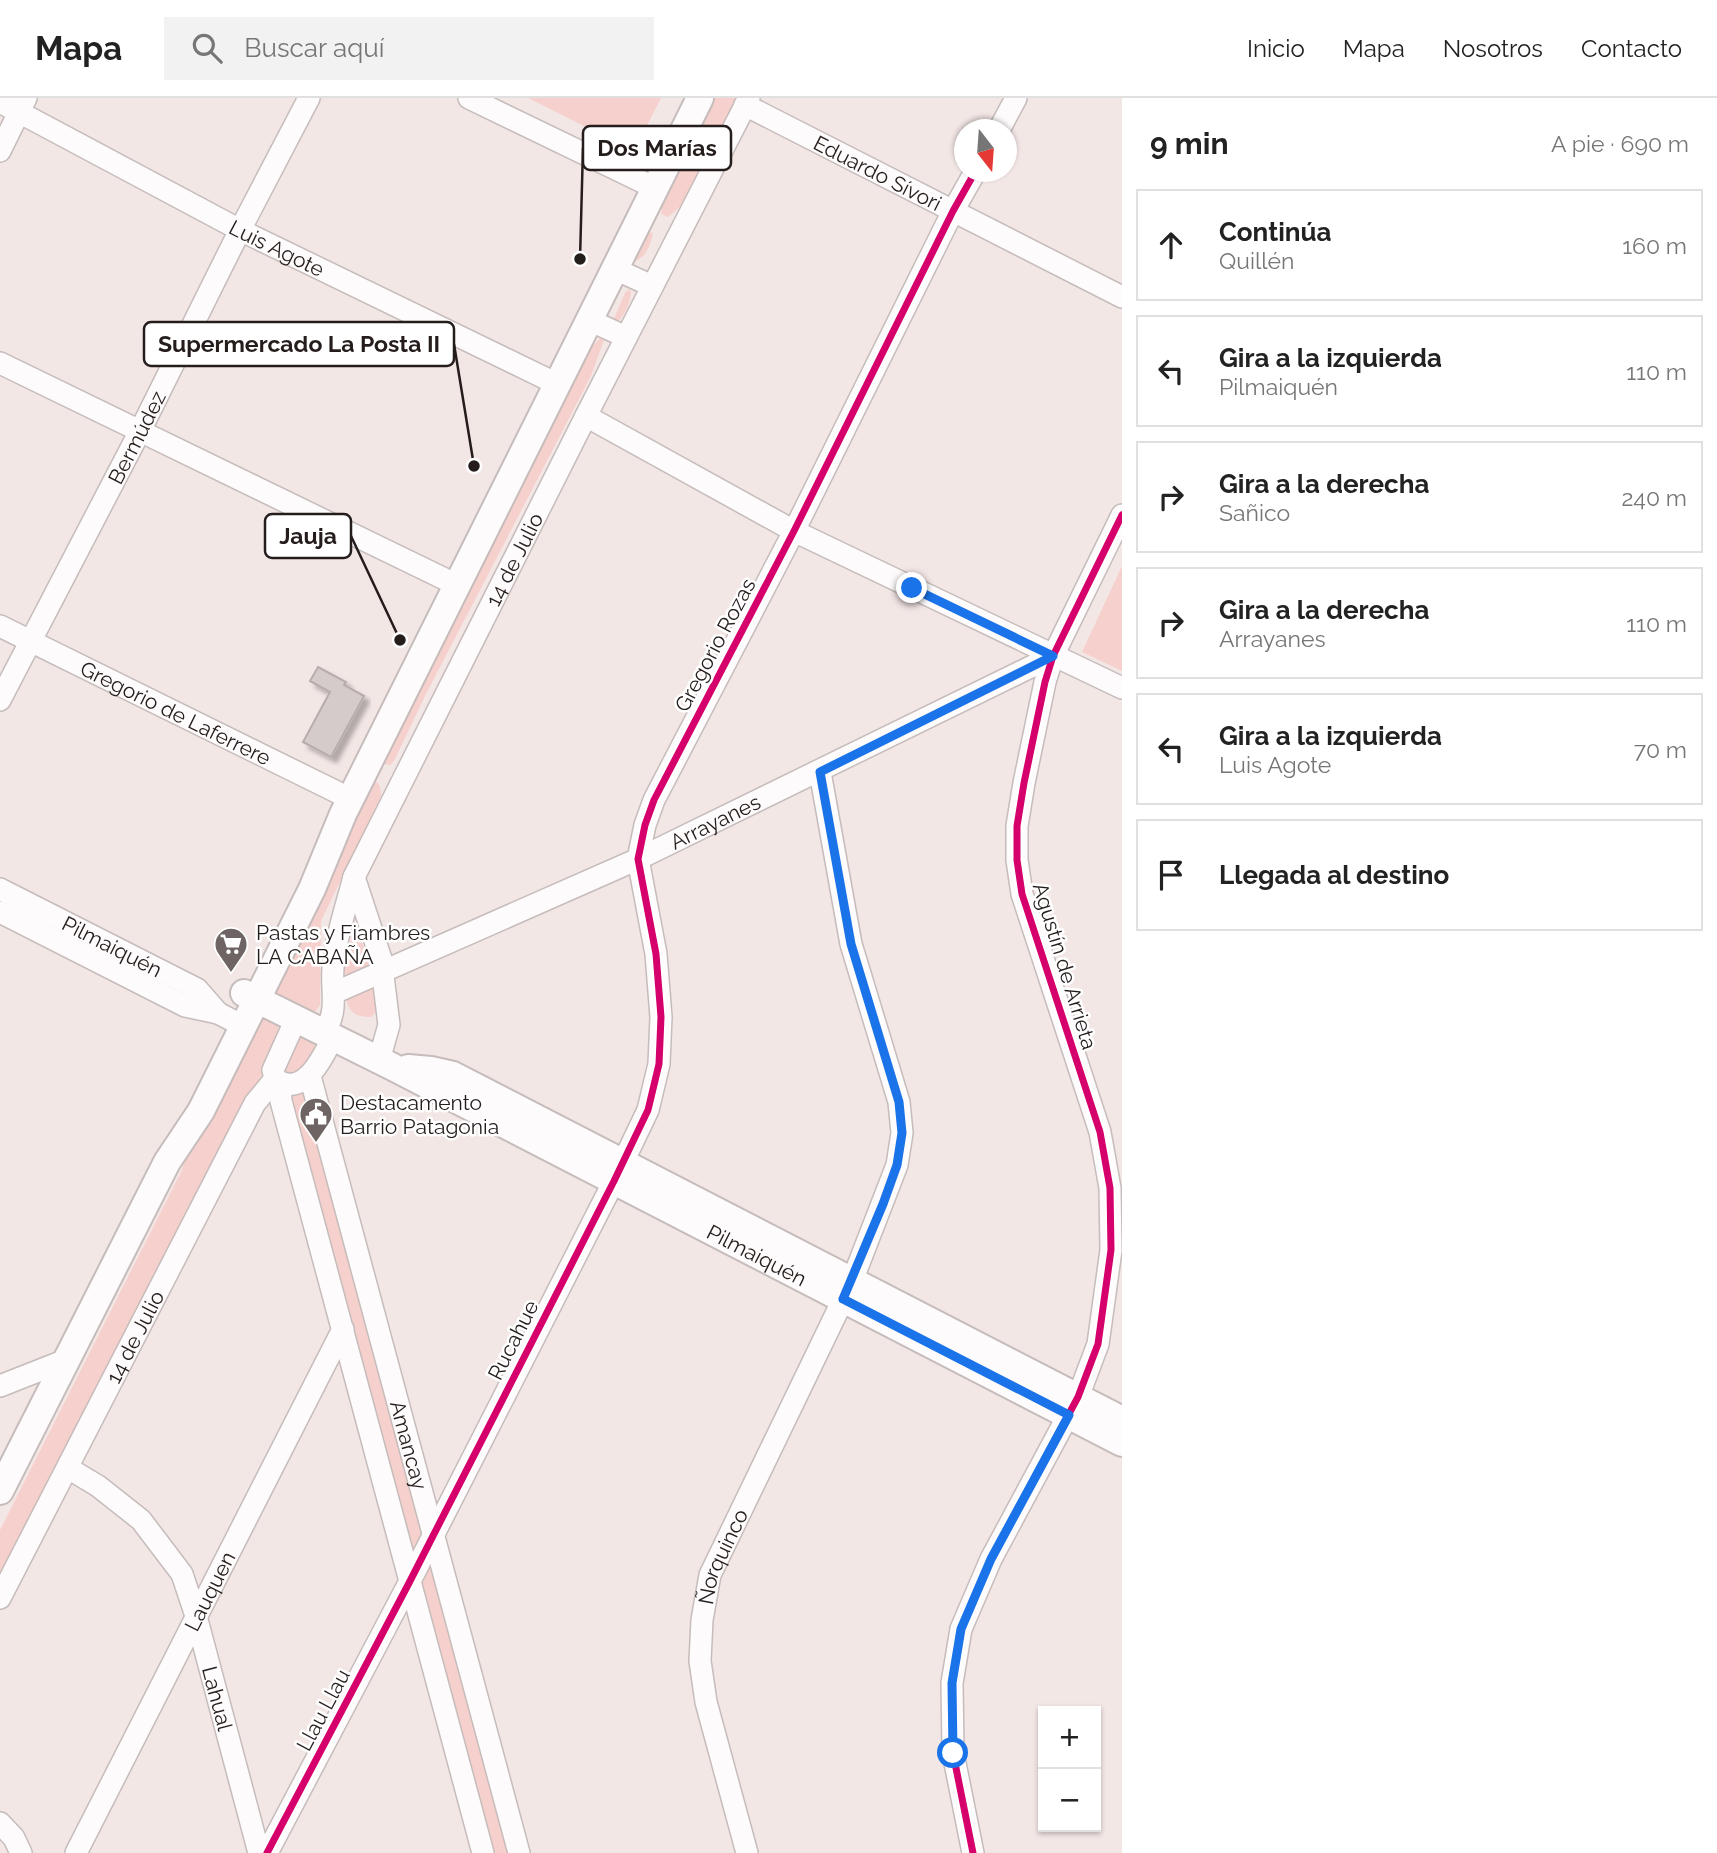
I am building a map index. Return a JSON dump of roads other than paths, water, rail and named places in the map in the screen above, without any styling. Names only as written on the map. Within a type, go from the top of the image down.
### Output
[{"type":"main road","name":"14 de Julio","points":[[0,1491],[167,1162],[181,1114],[230,1020],[251,996],[305,872],[347,806],[700,98]]},
{"type":"main road","name":"Pilmaiquén","points":[[251,996],[386,1063],[453,1075],[619,1172],[1073,1406],[1122,1443]]},
{"type":"main road","name":"Pilmaiquén","points":[[1073,1406],[1122,1420]]},
{"type":"street","name":"Bermúdez","points":[[0,701],[309,98]]},
{"type":"street","points":[[469,98],[655,188]]},
{"type":"street","points":[[1005,119],[1016,98]]},
{"type":"street","name":"Eduardo Sívori","points":[[747,101],[1122,297]]},
{"type":"street","name":"14 de Julio","points":[[310,1076],[317,1069],[332,1020],[333,970],[340,925],[354,877],[747,101]]},
{"type":"street","name":"Luis Agote","points":[[0,102],[23,105],[240,230],[558,384]]},
{"type":"street","points":[[0,151],[23,105]]},
{"type":"street","name":"Gregorio Rozas","points":[[619,1172],[648,1110],[659,1064],[661,1017],[656,954],[638,859],[645,825],[654,800],[794,531],[969,182]]},
{"type":"street","points":[[615,269],[652,286]]},
{"type":"street","points":[[589,320],[626,337]]},
{"type":"street","points":[[0,363],[457,585]]},
{"type":"street","points":[[586,416],[794,531],[1122,688]]},
{"type":"street","name":"Agustín de Arrieta","points":[[973,1853],[953,1753],[952,1683],[961,1629],[991,1559],[1073,1406],[1098,1344],[1111,1250],[1110,1188],[1100,1132],[1022,894],[1017,860],[1017,826],[1053,656],[1122,514]]},
{"type":"street","name":"Gregorio de Laferrere","points":[[0,626],[347,806]]},
{"type":"street","name":"Arrayanes","points":[[334,993],[638,859],[1053,656]]},
{"type":"street","name":"Ñorquinco","points":[[747,1853],[706,1702],[701,1661],[702,1620],[710,1575],[847,1290],[897,1165],[902,1133],[899,1102],[851,944],[820,772]]},
{"type":"street","points":[[354,877],[382,959],[389,1026],[386,1063]]},
{"type":"street","name":"Pilmaiquén","points":[[0,889],[197,989],[230,1020]]},
{"type":"street","name":"Pilmaiquén","points":[[0,912],[186,1006],[230,1020]]},
{"type":"street","points":[[296,1019],[273,1070],[277,1081],[289,1083],[310,1076]]},
{"type":"street","name":"Amancay","points":[[310,1076],[519,1853]]},
{"type":"street","name":"14 de Julio","points":[[0,1598],[255,1103],[277,1081]]},
{"type":"street","name":"Amancay","points":[[277,1081],[483,1853]]},
{"type":"street","name":"Rucahue","points":[[409,1583],[619,1172]]},
{"type":"street","name":"Lauquen","points":[[76,1853],[343,1329]]},
{"type":"street","points":[[0,1386],[66,1360]]},
{"type":"street","name":"Lahual","points":[[68,1468],[98,1486],[141,1520],[182,1574],[196,1616],[259,1853]]},
{"type":"street","name":"Llau Llau","points":[[267,1853],[409,1583]]},
{"type":"street","points":[[0,1823],[14,1838],[21,1853]]},
{"type":"place","name":"Dos Marías","points":[[580,259]]},
{"type":"place","name":"Supermercado La Posta II","points":[[474,466]]},
{"type":"place","name":"Jauja","points":[[400,640]]},
{"type":"place","name":"Pastas y Fiambres LA CABAÑA","points":[[231,974]]},
{"type":"place","name":"Destacamento Barrio Patagonia","points":[[316,1144]]}]
